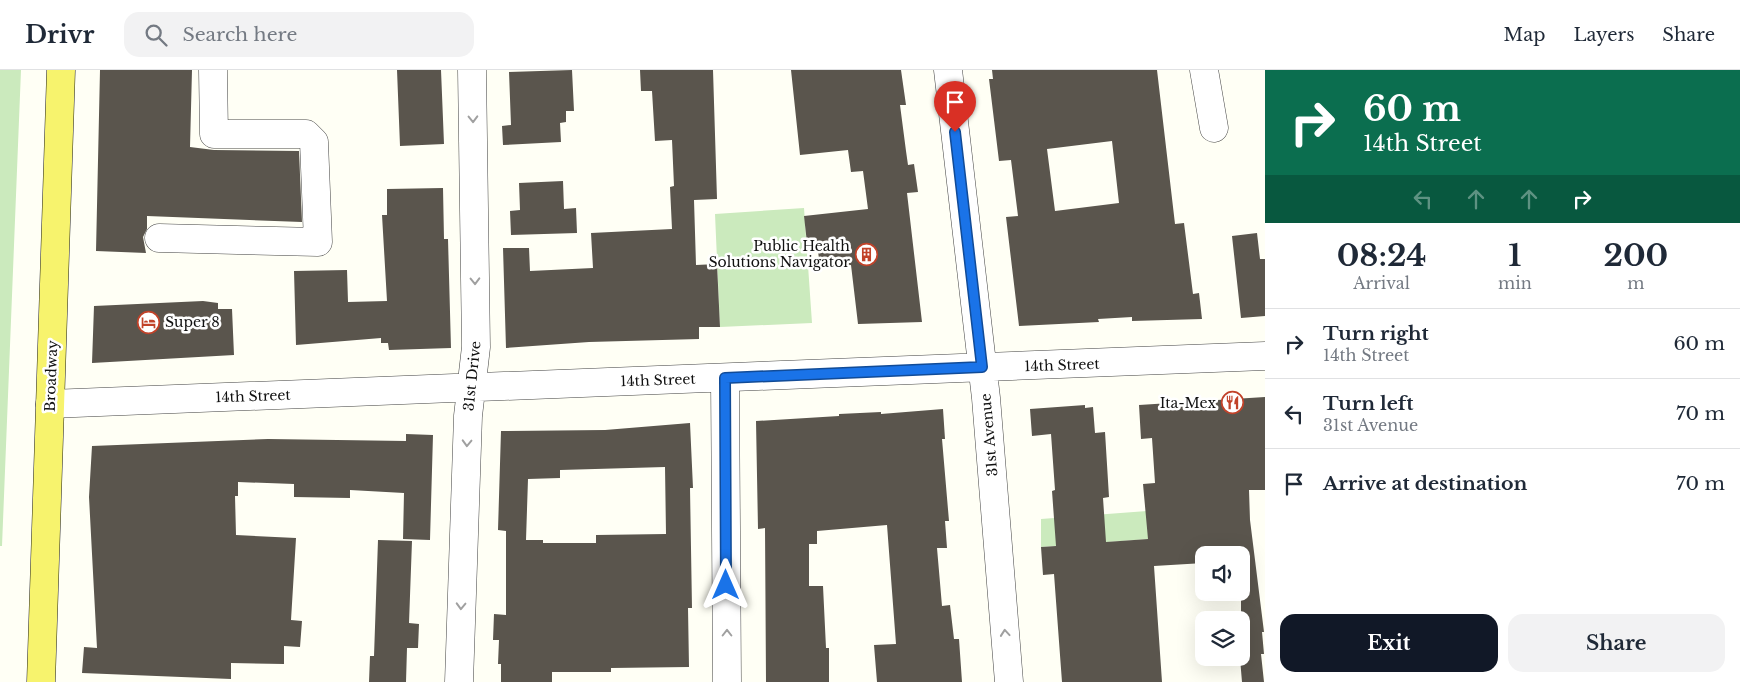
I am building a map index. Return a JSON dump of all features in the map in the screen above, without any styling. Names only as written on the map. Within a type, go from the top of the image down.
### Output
[{"type":"main road","name":"Broadway","points":[[41,682],[62,70]]},
{"type":"street","points":[[159,238],[318,242],[314,142],[306,134],[214,134],[213,70]]},
{"type":"street","name":"31st Drive","points":[[459,682],[468,416],[476,347],[472,70]]},
{"type":"street","name":"31st Avenue","points":[[948,70],[982,367],[1009,682]]},
{"type":"street","points":[[1204,70],[1214,128]]},
{"type":"street","name":"14th Street","points":[[50,404],[1265,356]]},
{"type":"street","points":[[725,378],[727,682]]},
{"type":"green space","points":[[0,70],[21,70],[2,546],[0,546]]},
{"type":"green space","points":[[804,208],[812,323],[720,327],[715,214]]},
{"type":"green space","points":[[1200,507],[1202,535],[1041,547],[1041,519]]},
{"type":"building","points":[[100,70],[192,70],[190,147],[214,150],[299,151],[302,222],[147,216],[147,229],[143,237],[146,253],[96,251]]},
{"type":"building","points":[[397,70],[441,70],[444,144],[400,146]]},
{"type":"building","points":[[572,70],[574,111],[566,111],[566,122],[560,123],[561,142],[503,145],[502,126],[511,125],[509,72]]},
{"type":"building","points":[[640,70],[713,70],[717,199],[694,200],[696,265],[717,264],[720,327],[699,327],[699,339],[589,342],[506,348],[503,248],[529,248],[530,271],[593,268],[591,233],[672,229],[670,187],[674,186],[672,140],[655,141],[652,91],[641,91]]},
{"type":"building","points":[[791,70],[901,70],[906,105],[900,105],[906,151],[908,165],[914,164],[918,192],[907,193],[922,322],[858,324],[851,265],[820,268],[817,242],[807,243],[804,216],[868,209],[863,171],[851,172],[848,150],[800,155]]},
{"type":"building","points":[[992,70],[1157,70],[1175,224],[1184,223],[1193,294],[1199,293],[1202,319],[1132,321],[1132,317],[1098,319],[1099,322],[1019,326],[1006,217],[1018,216],[1011,160],[999,161],[989,79],[993,79]],"holes":[[[1112,141],[1119,203],[1055,211],[1047,149]]]},
{"type":"building","points":[[563,181],[564,209],[576,208],[577,233],[511,235],[510,211],[520,210],[519,183]]},
{"type":"building","points":[[443,188],[444,239],[448,239],[451,348],[389,350],[388,343],[381,343],[381,338],[296,345],[294,271],[347,270],[348,302],[387,301],[382,215],[387,215],[387,189]]},
{"type":"building","points":[[1257,233],[1260,259],[1265,259],[1265,316],[1241,318],[1232,236]]},
{"type":"building","name":"Super 8","points":[[203,301],[218,303],[218,309],[232,309],[234,355],[92,363],[94,306]]},
{"type":"building","points":[[1265,397],[1265,490],[1249,490],[1250,520],[1264,632],[1262,632],[1264,654],[1261,654],[1264,682],[1242,682],[1241,666],[1250,666],[1250,611],[1241,611],[1241,601],[1250,601],[1250,546],[1195,546],[1195,564],[1154,566],[1162,682],[1062,682],[1054,574],[1043,575],[1041,547],[1056,546],[1052,491],[1055,490],[1051,434],[1032,436],[1030,409],[1085,405],[1085,408],[1093,407],[1095,433],[1105,432],[1109,497],[1103,498],[1106,542],[1148,539],[1143,484],[1155,483],[1152,438],[1141,439],[1139,405]]},
{"type":"building","points":[[943,409],[945,439],[942,439],[949,521],[945,521],[947,548],[937,548],[942,606],[950,605],[954,639],[959,639],[962,682],[877,682],[874,645],[896,644],[887,525],[817,531],[817,544],[809,544],[809,586],[823,586],[826,648],[829,648],[829,682],[766,682],[765,528],[758,529],[756,421],[839,416],[839,414],[881,412],[881,414]]},
{"type":"building","points":[[690,423],[693,488],[690,488],[692,608],[688,608],[689,667],[611,668],[611,672],[552,672],[552,682],[501,682],[501,664],[498,664],[499,640],[493,640],[494,614],[506,615],[506,531],[498,530],[501,431],[605,430]],"holes":[[[665,467],[666,534],[596,535],[596,543],[543,543],[543,540],[526,540],[528,479],[560,478],[560,470]]]},
{"type":"building","points":[[406,434],[433,435],[430,540],[403,539],[404,493],[350,490],[350,498],[294,497],[294,484],[238,482],[238,496],[235,496],[236,535],[296,538],[291,620],[302,621],[300,647],[284,646],[284,664],[231,663],[231,679],[82,673],[84,647],[97,648],[89,497],[92,446],[268,439],[406,441]]},
{"type":"building","points":[[378,540],[412,541],[409,623],[419,624],[418,648],[407,648],[406,682],[369,682],[370,656],[374,656]]},
{"type":"place","name":"Public Health Solutions Navigator","points":[[866,254]]},
{"type":"place","name":"Super 8","points":[[149,322]]},
{"type":"place","name":"Ita-Mex","points":[[1232,403]]},
{"type":"route","points":[[726,585],[725,378],[982,367],[955,132]]}]
